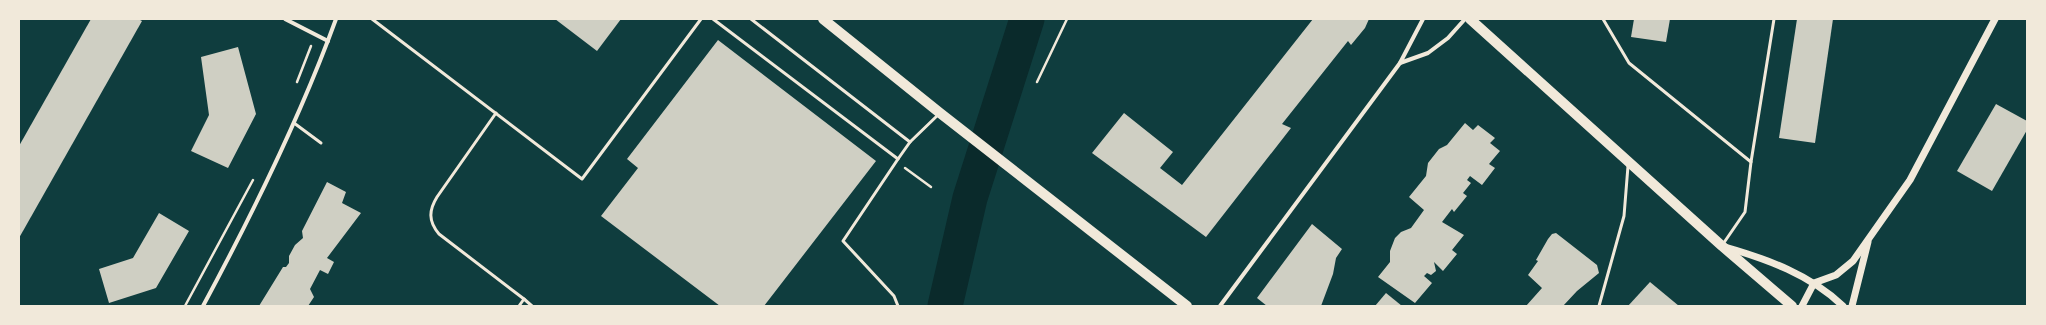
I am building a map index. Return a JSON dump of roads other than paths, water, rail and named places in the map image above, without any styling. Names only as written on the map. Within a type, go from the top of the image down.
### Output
[{"type":"main road","points":[[823,19],[940,113],[1188,306]]},
{"type":"main road","points":[[1470,19],[1722,246],[1792,306]]},
{"type":"street","points":[[285,19],[328,41]]},
{"type":"street","points":[[203,306],[249,220],[294,124],[336,19]]},
{"type":"street","points":[[1220,306],[1400,63],[1423,19]]},
{"type":"street","points":[[1400,63],[1428,53],[1448,38],[1465,19]]},
{"type":"street","points":[[1802,306],[1814,283],[1836,275],[1853,261],[1910,180],[1995,19]]},
{"type":"street","points":[[1852,306],[1869,238]]},
{"type":"street","points":[[1722,246],[1763,258],[1814,283],[1843,306]]},
{"type":"lane","points":[[372,19],[582,179],[701,19]]},
{"type":"lane","points":[[713,19],[897,160]]},
{"type":"lane","points":[[751,19],[910,142]]},
{"type":"lane","points":[[1722,246],[1745,212],[1751,162],[1774,19]]},
{"type":"lane","points":[[1604,20],[1629,63],[1751,162]]},
{"type":"lane","points":[[496,113],[437,197],[430,210],[430,216],[434,228],[439,234],[532,306]]},
{"type":"lane","points":[[898,306],[894,296],[843,241],[910,142],[940,113]]},
{"type":"lane","points":[[294,124],[321,143]]},
{"type":"lane","points":[[1599,306],[1624,216],[1629,162]]},
{"type":"lane","points":[[519,306],[524,300]]},
{"type":"waterway","points":[[945,306],[970,198],[1027,19]]}]
